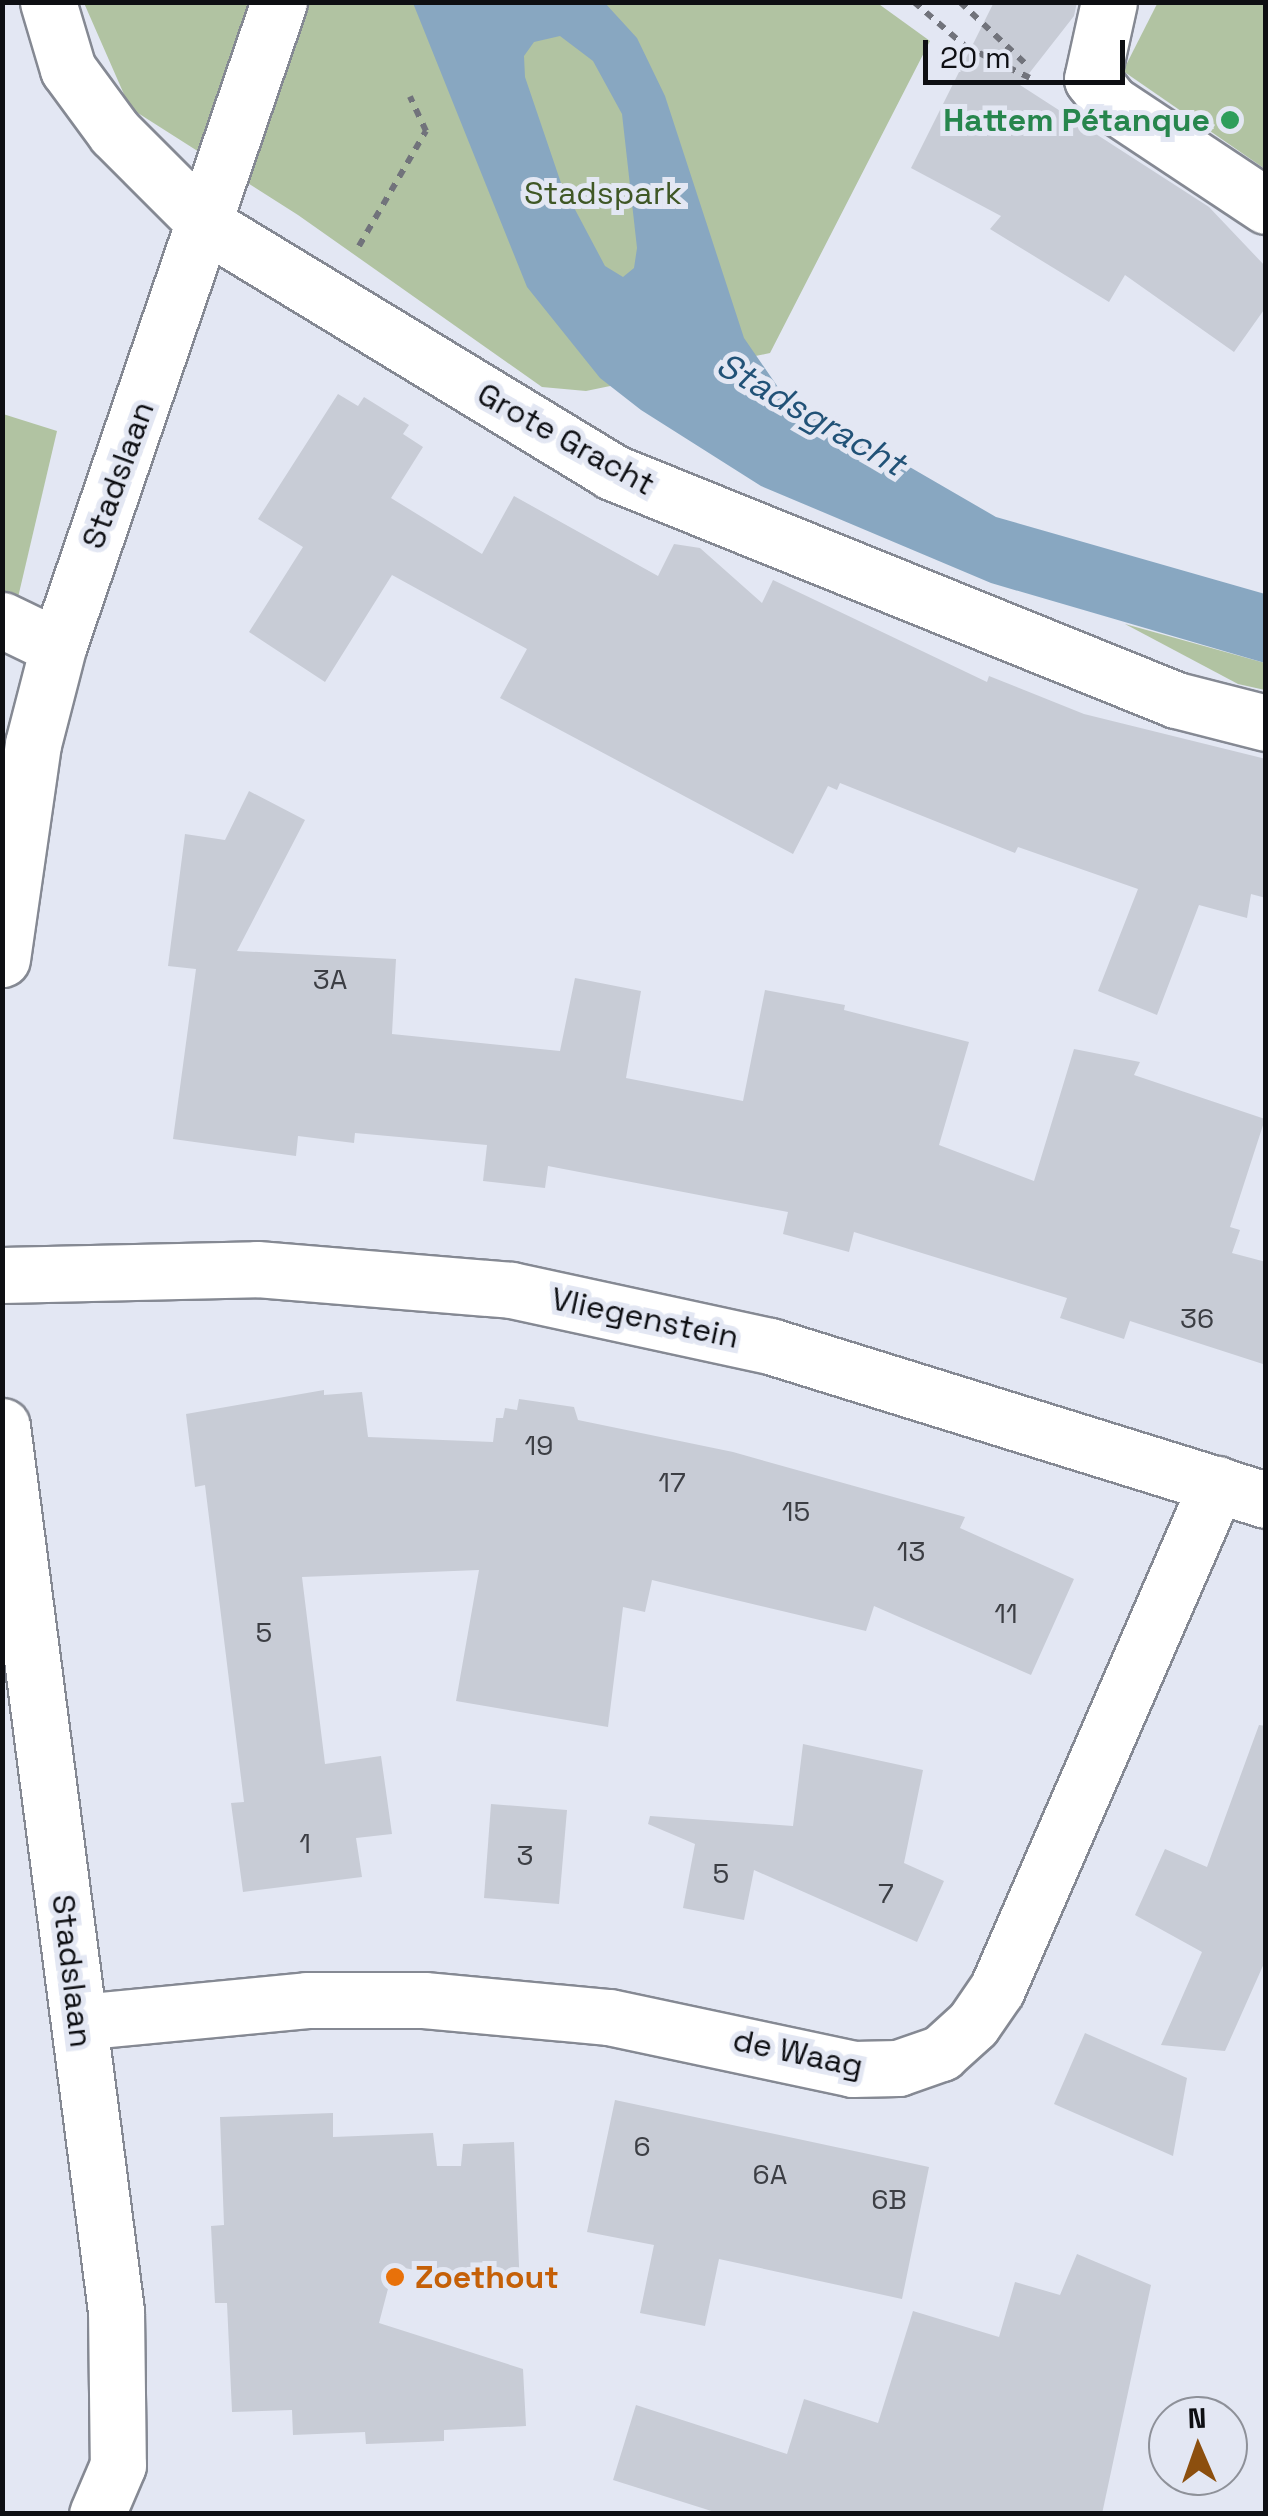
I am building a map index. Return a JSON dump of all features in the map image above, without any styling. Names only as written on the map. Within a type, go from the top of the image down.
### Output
[{"type":"street","name":"Grote Gracht","points":[[48,2],[68,69],[116,133],[208,226],[612,472],[1176,700],[1266,723]]},
{"type":"street","name":"Stadslaan","points":[[2,959],[33,744],[58,647],[208,226],[243,100],[279,2]]},
{"type":"street","points":[[1109,2],[1092,79],[1111,103],[1266,206]]},
{"type":"street","points":[[1132,2],[1119,55],[1130,90],[1266,184]]},
{"type":"street","points":[[2,620],[58,647]]},
{"type":"street","name":"Vliegenstein","points":[[2,1275],[257,1269],[511,1290],[770,1346],[1241,1492]]},
{"type":"street","name":"Stadslaan","points":[[2,1426],[116,2312],[118,2465],[97,2514]]},
{"type":"street","name":"de Waag","points":[[79,2022],[307,2000],[424,2000],[609,2017],[853,2069],[898,2068],[940,2052],[972,2024],[997,1988],[1241,1492]]},
{"type":"path","points":[[914,2],[965,46],[1042,84],[1092,79]]},
{"type":"path","points":[[960,2],[1014,46]]},
{"type":"path","points":[[328,299],[426,131],[410,96]]},
{"type":"green space","name":"Stadspark","points":[[876,2],[930,41],[770,353],[586,391],[542,387],[298,215],[130,108],[84,3]]},
{"type":"green space","name":"Hattem Pétanque","points":[[1158,2],[1265,3],[1265,169],[1123,71]]},
{"type":"green space","points":[[3,414],[57,431],[16,606],[3,593]]},
{"type":"green space","points":[[1125,624],[1265,663],[1265,690],[1238,684]]},
{"type":"water","name":"Stadsgracht","points":[[413,3],[605,3],[637,38],[665,96],[744,338],[782,393],[996,517],[1265,594],[1265,663],[991,583],[761,486],[641,410],[600,378],[527,287]],"holes":[[[560,36],[593,61],[622,114],[637,248],[634,268],[623,277],[605,266],[561,183],[525,77],[524,56],[534,42]]]},
{"type":"building","points":[[994,2],[1077,2],[1074,16],[1020,85],[1209,207],[1266,267],[1266,307],[1234,352],[1125,275],[1109,302],[990,229],[1001,216],[911,168]]},
{"type":"building","points":[[338,394],[358,406],[364,397],[409,425],[403,434],[423,447],[391,498],[482,554],[514,496],[658,576],[674,544],[700,548],[762,603],[773,580],[987,682],[989,676],[1084,714],[1266,759],[1266,898],[1251,894],[1247,918],[1199,905],[1157,1015],[1098,991],[1138,889],[1018,847],[1015,853],[840,783],[837,790],[828,786],[793,854],[500,698],[527,649],[392,575],[325,682],[249,632],[303,547],[258,519]]},
{"type":"building","points":[[249,791],[305,820],[237,951],[396,959],[392,1034],[560,1051],[575,978],[641,991],[626,1078],[743,1101],[765,990],[845,1005],[844,1010],[969,1042],[939,1145],[1034,1181],[1074,1049],[1140,1062],[1134,1075],[1265,1119],[1230,1227],[1240,1230],[1232,1253],[1266,1262],[1266,1365],[1130,1321],[1124,1339],[1060,1318],[1067,1298],[854,1232],[849,1252],[783,1234],[788,1212],[548,1166],[545,1188],[483,1181],[487,1145],[355,1133],[354,1143],[298,1136],[296,1156],[173,1139],[196,969],[168,966],[185,834],[225,840]]},
{"type":"building","points":[[324,1390],[324,1395],[362,1392],[368,1437],[493,1442],[496,1418],[503,1418],[505,1408],[517,1410],[519,1399],[574,1407],[578,1420],[733,1452],[965,1517],[960,1528],[1074,1579],[1031,1675],[874,1606],[866,1631],[652,1580],[645,1612],[623,1607],[608,1727],[456,1701],[479,1570],[302,1577],[325,1764],[381,1756],[392,1834],[356,1838],[362,1877],[243,1892],[231,1803],[244,1802],[205,1485],[195,1487],[186,1414]]},
{"type":"building","points":[[1259,1725],[1266,1726],[1266,1959],[1225,2051],[1161,2045],[1202,1952],[1135,1915],[1165,1849],[1207,1867]]},
{"type":"building","points":[[803,1744],[923,1770],[904,1863],[944,1881],[917,1942],[754,1870],[744,1920],[683,1908],[695,1844],[648,1824],[650,1816],[793,1826]]},
{"type":"building","points":[[491,1804],[567,1810],[559,1904],[484,1898]]},
{"type":"building","points":[[1085,2033],[1187,2078],[1173,2156],[1054,2104]]},
{"type":"building","points":[[615,2100],[929,2167],[902,2299],[719,2259],[705,2326],[640,2313],[654,2245],[587,2232]]},
{"type":"building","points":[[333,2113],[333,2137],[433,2133],[437,2166],[461,2166],[463,2144],[514,2142],[520,2290],[394,2266],[379,2323],[523,2369],[526,2426],[444,2430],[444,2441],[366,2444],[365,2432],[293,2435],[292,2410],[232,2412],[227,2303],[215,2303],[211,2226],[224,2225],[220,2117]]},
{"type":"building","points":[[1077,2254],[1151,2285],[1102,2514],[721,2514],[613,2480],[636,2405],[787,2454],[804,2399],[878,2423],[913,2311],[999,2337],[1015,2282],[1060,2295]]},
{"type":"place","name":"Hattem Pétanque","points":[[1230,120]]},
{"type":"place","name":"Zoethout","points":[[395,2277]]}]
